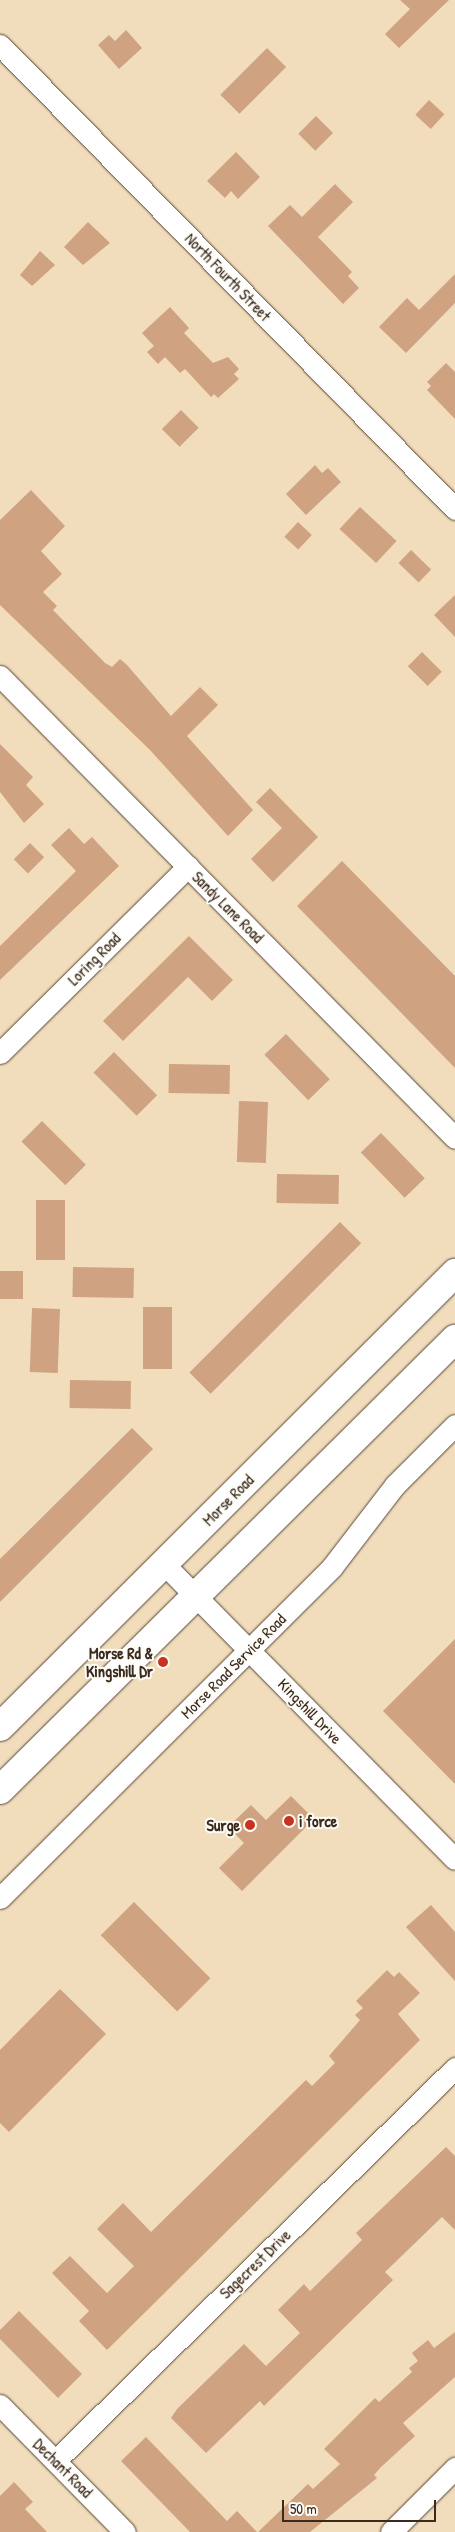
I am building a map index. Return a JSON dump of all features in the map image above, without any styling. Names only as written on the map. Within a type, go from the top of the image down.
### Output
[{"type":"main road","name":"Morse Road","points":[[0,1726],[455,1273]]},
{"type":"main road","points":[[0,1790],[455,1339]]},
{"type":"street","name":"North Fourth Street","points":[[0,45],[455,509]]},
{"type":"street","name":"Sandy Lane Road","points":[[0,676],[455,1138]]},
{"type":"street","name":"Loring Road","points":[[0,1053],[188,866]]},
{"type":"street","name":"Morse Road Service Road","points":[[0,1898],[332,1567],[394,1484],[455,1424]]},
{"type":"street","name":"Kingshill Drive","points":[[164,1564],[455,1859]]},
{"type":"street","name":"Sagecrest Drive","points":[[55,2461],[455,2068]]},
{"type":"street","name":"Dechant Road","points":[[0,2405],[125,2532]]},
{"type":"street","points":[[391,2532],[455,2468]]},
{"type":"building","points":[[400,0],[449,0],[399,48],[385,34],[410,9]]},
{"type":"building","points":[[126,30],[142,48],[119,69],[98,45],[109,35],[115,41]]},
{"type":"building","points":[[267,48],[286,67],[239,114],[220,95]]},
{"type":"building","points":[[429,100],[444,114],[431,129],[415,115]]},
{"type":"building","points":[[316,116],[333,133],[315,151],[298,134]]},
{"type":"building","points":[[236,152],[260,177],[238,199],[231,191],[225,198],[207,181]]},
{"type":"building","points":[[335,184],[353,202],[318,237],[352,272],[348,276],[359,288],[343,304],[268,226],[290,205],[302,217]]},
{"type":"building","points":[[88,222],[110,243],[83,265],[64,247]]},
{"type":"building","points":[[40,251],[55,265],[32,286],[20,275]]},
{"type":"building","points":[[455,274],[455,303],[406,353],[379,327],[407,298],[419,310]]},
{"type":"building","points":[[170,307],[189,328],[184,333],[213,363],[228,357],[239,369],[234,374],[239,379],[218,398],[214,394],[211,397],[185,369],[180,373],[165,357],[158,364],[147,352],[154,346],[142,333]]},
{"type":"building","points":[[446,363],[455,372],[455,419],[427,390],[431,386],[427,382]]},
{"type":"building","points":[[181,410],[199,428],[180,447],[162,429]]},
{"type":"building","points":[[315,465],[322,473],[328,468],[341,482],[306,515],[286,494]]},
{"type":"building","points":[[31,490],[65,526],[41,551],[62,574],[43,592],[57,606],[53,610],[105,663],[112,667],[120,659],[127,665],[171,716],[200,687],[218,705],[187,736],[253,810],[228,836],[150,750],[0,605],[0,520]]},
{"type":"building","points":[[360,507],[397,541],[376,563],[340,529]]},
{"type":"building","points":[[298,522],[312,535],[298,550],[284,537]]},
{"type":"building","points":[[411,550],[431,569],[419,582],[398,563]]},
{"type":"building","points":[[455,595],[455,637],[434,615]]},
{"type":"building","points":[[422,652],[442,672],[428,686],[408,666]]},
{"type":"building","points":[[0,744],[33,777],[26,785],[44,804],[24,823],[0,792]]},
{"type":"building","points":[[270,788],[318,837],[273,882],[251,859],[282,828],[256,802]]},
{"type":"building","points":[[69,828],[84,844],[92,837],[119,866],[0,980],[0,946],[76,871],[51,845]]},
{"type":"building","points":[[30,843],[44,857],[28,873],[14,859]]},
{"type":"building","points":[[342,861],[455,976],[455,1068],[297,906]]},
{"type":"building","points":[[189,936],[233,980],[212,1001],[188,977],[123,1041],[103,1021]]},
{"type":"building","points":[[286,1034],[330,1079],[308,1100],[264,1055]]},
{"type":"building","points":[[114,1052],[157,1095],[137,1116],[93,1073]]},
{"type":"building","points":[[169,1064],[230,1065],[229,1094],[168,1093]]},
{"type":"building","points":[[239,1101],[268,1102],[266,1163],[237,1162]]},
{"type":"building","points":[[42,1121],[86,1165],[65,1185],[21,1142]]},
{"type":"building","points":[[381,1133],[425,1178],[405,1198],[361,1152]]},
{"type":"building","points":[[277,1174],[339,1175],[338,1204],[276,1203]]},
{"type":"building","points":[[36,1200],[65,1200],[65,1260],[36,1260]]},
{"type":"building","points":[[340,1222],[361,1243],[211,1394],[189,1373]]},
{"type":"building","points":[[73,1267],[134,1268],[133,1298],[72,1297]]},
{"type":"building","points":[[0,1271],[23,1271],[23,1299],[0,1299]]},
{"type":"building","points":[[143,1307],[172,1307],[172,1369],[143,1369]]},
{"type":"building","points":[[32,1308],[60,1309],[58,1373],[30,1372]]},
{"type":"building","points":[[70,1380],[131,1381],[131,1409],[70,1408]]},
{"type":"building","points":[[132,1428],[153,1449],[0,1602],[0,1559]]},
{"type":"building","points":[[455,1639],[455,1784],[383,1711]]},
{"type":"building","points":[[291,1796],[314,1819],[242,1891],[219,1868],[244,1843],[228,1827],[251,1805],[266,1820]]},
{"type":"building","points":[[134,1902],[210,1978],[177,2012],[101,1935]]},
{"type":"building","points":[[431,1905],[455,1932],[455,1981],[406,1927]]},
{"type":"building","points":[[387,1970],[394,1977],[399,1972],[420,1993],[398,2014],[420,2040],[107,2350],[79,2321],[89,2311],[52,2273],[70,2256],[107,2293],[134,2266],[97,2229],[123,2203],[151,2232],[306,2080],[312,2086],[335,2063],[329,2056],[360,2020],[355,2015],[363,2008],[356,2001]]},
{"type":"building","points":[[60,1989],[106,2034],[9,2132],[0,2123],[0,2050]]},
{"type":"building","points":[[446,2147],[455,2156],[455,2230],[442,2217],[385,2272],[393,2280],[264,2406],[260,2401],[206,2453],[171,2418],[177,2409],[244,2344],[266,2366],[300,2333],[278,2310],[304,2284],[310,2291],[362,2240],[356,2233]]},
{"type":"building","points":[[19,2311],[82,2374],[58,2398],[0,2339],[0,2330]]},
{"type":"building","points":[[455,2332],[455,2377],[403,2423],[415,2436],[381,2467],[374,2475],[377,2478],[310,2532],[258,2532],[308,2484],[313,2489],[340,2464],[324,2449],[375,2398],[379,2402],[412,2372],[409,2368],[418,2361],[412,2353],[428,2340],[434,2348]]},
{"type":"building","points":[[146,2437],[227,2521],[237,2511],[257,2532],[190,2532],[121,2461]]},
{"type":"building","points":[[14,2482],[33,2502],[25,2509],[47,2532],[0,2532],[0,2496]]},
{"type":"place","name":"Morse Rd & Kingshill Dr","points":[[163,1662]]},
{"type":"place","name":"i force","points":[[289,1821]]},
{"type":"place","name":"Surge","points":[[250,1825]]}]
